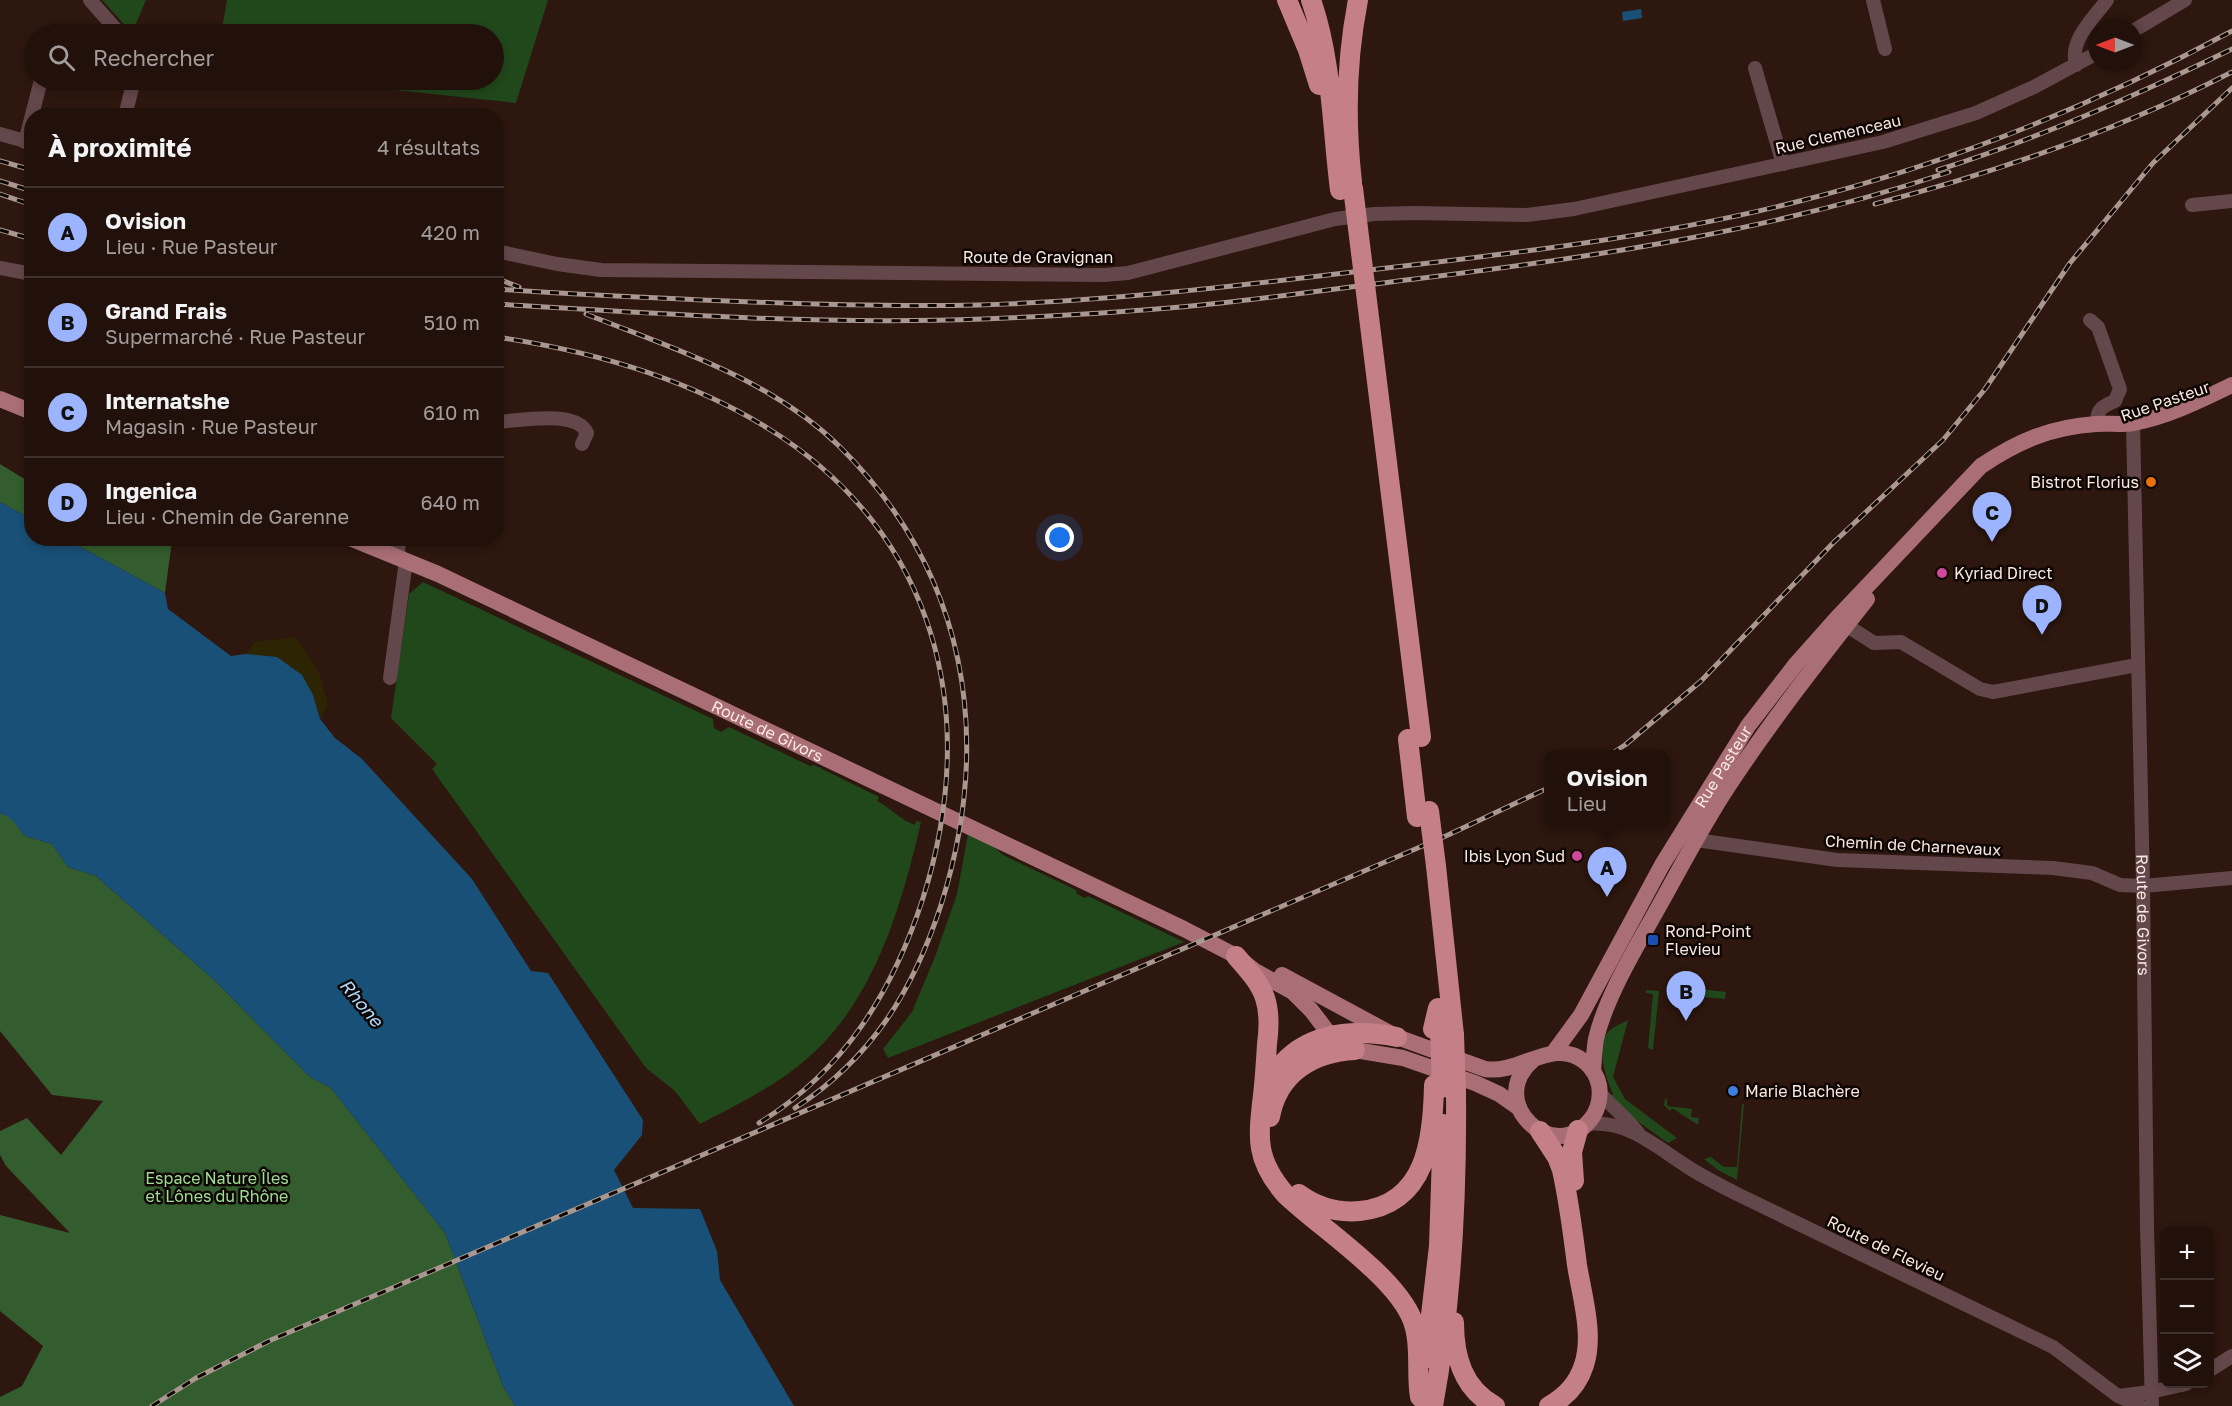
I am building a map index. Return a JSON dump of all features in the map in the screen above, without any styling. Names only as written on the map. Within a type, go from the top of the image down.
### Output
[{"type":"highway","points":[[1287,0],[1316,76],[1346,189]]},
{"type":"highway","points":[[1311,0],[1322,42],[1335,151]]},
{"type":"highway","points":[[1358,0],[1346,103],[1346,189],[1430,869],[1442,1031],[1444,1089],[1439,1246],[1424,1403]]},
{"type":"highway","points":[[1353,28],[1364,0]]},
{"type":"highway","points":[[1430,869],[1438,1008],[1442,1031]]},
{"type":"highway","points":[[1236,956],[1258,983],[1267,1007],[1268,1030],[1263,1098],[1259,1118],[1260,1143],[1266,1164],[1274,1180],[1294,1202],[1384,1279],[1408,1311],[1417,1335],[1417,1379],[1424,1403]]},
{"type":"highway","points":[[1263,1098],[1275,1073],[1289,1057],[1312,1042],[1334,1035],[1359,1032],[1397,1037]]},
{"type":"highway","points":[[1355,1050],[1333,1052],[1297,1068],[1280,1087],[1271,1107],[1269,1139],[1276,1165],[1292,1187],[1313,1203],[1333,1210],[1357,1211],[1375,1208],[1391,1200],[1411,1184],[1420,1170],[1444,1089]]},
{"type":"highway","points":[[1444,1089],[1455,1213],[1454,1328],[1457,1354],[1470,1385],[1482,1398],[1495,1406]]},
{"type":"highway","points":[[1572,1406],[1589,1382],[1597,1350],[1595,1320],[1572,1171],[1572,1152],[1583,1127]]},
{"type":"highway","points":[[1540,1131],[1557,1157],[1562,1170],[1586,1329],[1586,1360],[1580,1375],[1568,1392],[1549,1406]]},
{"type":"highway","points":[[1424,1403],[1447,1305],[1455,1213]]},
{"type":"main road","name":"Rue Pasteur","points":[[2097,424],[2166,403],[2232,375]]},
{"type":"main road","name":"Rue Pasteur","points":[[1593,1071],[1596,1042],[1609,1005],[1689,836],[1748,726],[1841,623],[1935,513],[1981,466],[2007,448],[2037,435],[2073,426],[2133,423],[2169,412],[2232,385]]},
{"type":"main road","points":[[0,399],[24,409]]},
{"type":"main road","name":"Route de Givors","points":[[370,546],[561,632],[1184,929],[1236,956]]},
{"type":"main road","name":"Rue Pasteur","points":[[1554,1052],[1581,1015],[1638,907],[1689,836]]},
{"type":"main road","points":[[1236,956],[1255,961],[1397,1037],[1490,1070],[1503,1070],[1554,1052],[1576,1056],[1593,1071],[1600,1093],[1598,1106],[1583,1127],[1559,1136],[1540,1131],[1525,1119],[1516,1095],[1518,1082],[1524,1070],[1533,1060]]},
{"type":"main road","points":[[1236,956],[1255,971],[1293,992],[1327,1031],[1355,1050],[1403,1058],[1464,1079],[1499,1094],[1519,1108]]},
{"type":"main road","points":[[1316,1058],[1326,1048],[1339,1026],[1339,1018],[1330,1000]]},
{"type":"street","points":[[90,0],[111,24]]},
{"type":"street","points":[[1873,0],[1884,49]]},
{"type":"street","points":[[2076,65],[2074,59],[2076,42],[2107,0]]},
{"type":"street","points":[[2142,26],[2185,0]]},
{"type":"street","name":"Rue Clemenceau","points":[[1574,209],[1883,142],[1976,113],[2034,87],[2088,58]]},
{"type":"street","points":[[1755,68],[1783,164]]},
{"type":"street","points":[[35,108],[39,90]]},
{"type":"street","points":[[127,108],[132,90]]},
{"type":"street","points":[[0,134],[24,141]]},
{"type":"street","points":[[2192,205],[2232,201]]},
{"type":"street","name":"Route de Gravignan","points":[[504,253],[557,264],[601,270],[1104,275],[1128,273],[1335,219],[1374,214],[1413,213],[1527,215],[1574,209]]},
{"type":"street","points":[[0,268],[24,272]]},
{"type":"street","points":[[2090,320],[2098,327],[2120,389],[2115,401],[2101,407],[2096,416],[2097,424]]},
{"type":"street","points":[[504,421],[555,418],[576,421],[584,427],[587,433],[582,444]]},
{"type":"street","name":"Route de Givors","points":[[2133,423],[2151,1399]]},
{"type":"street","points":[[390,678],[402,559],[400,546]]},
{"type":"street","points":[[1841,623],[1874,643],[1901,642],[1980,689],[1993,692],[2137,665]]},
{"type":"street","name":"Chemin de Charnevaux","points":[[1689,836],[1837,860],[2053,868],[2092,873],[2120,885],[2143,886],[2232,878]]},
{"type":"street","name":"Route de Flevieu","points":[[1600,1093],[1615,1110],[1629,1120],[1638,1133]]},
{"type":"street","name":"Route de Flevieu","points":[[1583,1127],[1612,1124],[1638,1133],[1689,1168],[1737,1194],[2053,1347],[2118,1396],[2140,1406]]},
{"type":"street","points":[[2214,1367],[2232,1356]]},
{"type":"street","points":[[2118,1396],[2151,1399],[2175,1388]]},
{"type":"green space","points":[[102,0],[146,0],[136,24],[124,24]]},
{"type":"green space","points":[[227,0],[548,0],[516,103],[394,90],[504,90],[504,24],[223,24]]},
{"type":"green space","points":[[0,464],[24,479],[24,515],[0,502]]},
{"type":"green space","points":[[79,546],[171,546],[165,593]]},
{"type":"green space","points":[[423,582],[713,719],[714,728],[721,732],[729,727],[810,766],[814,765],[879,797],[877,801],[910,823],[915,825],[916,821],[921,822],[893,922],[864,987],[846,1016],[824,1043],[787,1075],[700,1124],[675,1091],[646,1068],[432,769],[437,764],[391,718],[409,594]]},
{"type":"green space","name":"Espace Nature Îles et Lônes du Rhône","points":[[0,813],[10,817],[25,836],[52,844],[68,867],[96,876],[214,980],[310,1077],[331,1088],[445,1233],[503,1386],[515,1406],[0,1406],[0,1397],[22,1386],[43,1346],[0,1311],[0,1215],[70,1233],[6,1166],[0,1155],[0,1131],[27,1118],[61,1155],[103,1101],[52,1095],[0,1031]]},
{"type":"green space","points":[[968,834],[992,845],[1003,855],[1076,890],[1077,894],[1085,898],[1088,896],[1184,942],[888,1058],[883,1049],[912,1012],[935,957],[957,894]]},
{"type":"green space","points":[[1693,988],[1726,992],[1725,999],[1692,996]]},
{"type":"green space","points":[[1646,990],[1659,991],[1653,1050],[1648,1048],[1653,994],[1646,993]]},
{"type":"green space","points":[[1628,1020],[1613,1077],[1625,1099],[1677,1138],[1668,1143],[1619,1108],[1611,1097],[1613,1094],[1603,1064],[1602,1047],[1607,1033]]},
{"type":"green space","points":[[1667,1099],[1667,1106],[1692,1109],[1691,1117],[1699,1118],[1698,1125],[1672,1108],[1670,1111],[1664,1105]]},
{"type":"green space","points":[[1742,1104],[1744,1104],[1737,1180],[1704,1159],[1711,1157],[1724,1167],[1737,1167]]},
{"type":"sand","points":[[296,637],[319,673],[328,705],[320,719],[313,695],[246,654],[254,642]]},
{"type":"water","points":[[1641,9],[1642,18],[1623,21],[1622,12]]},
{"type":"water","name":"Rhone","points":[[0,502],[24,515],[24,546],[79,546],[165,593],[168,609],[231,656],[246,654],[277,657],[302,675],[313,695],[320,719],[335,738],[362,759],[472,879],[531,971],[548,973],[643,1120],[642,1135],[614,1170],[633,1208],[700,1209],[717,1251],[720,1280],[794,1406],[515,1406],[503,1386],[445,1233],[331,1088],[310,1077],[214,980],[96,876],[68,867],[52,844],[25,836],[10,818],[0,813]]},
{"type":"railway","points":[[504,289],[806,304],[944,306],[1028,303],[1228,286],[1586,243],[1741,215],[1906,171],[2018,131],[2072,108],[2232,31]]},
{"type":"railway","points":[[1938,170],[2088,115],[2232,49]]},
{"type":"railway","points":[[1875,204],[1967,178],[2057,148],[2146,113],[2232,72]]},
{"type":"railway","points":[[1617,750],[1701,681],[1833,543],[1943,440],[1985,389],[2070,263],[2153,163],[2232,88]]},
{"type":"railway","points":[[0,161],[24,168]]},
{"type":"railway","points":[[504,304],[740,318],[861,321],[1011,318],[1182,307],[1618,251],[1752,226],[1884,192],[1949,172]]},
{"type":"railway","points":[[0,181],[24,188]]},
{"type":"railway","points":[[0,194],[24,202]]},
{"type":"railway","points":[[0,230],[24,237]]},
{"type":"railway","points":[[504,281],[519,287]]},
{"type":"railway","points":[[586,314],[686,353],[751,384],[812,422],[839,446],[882,495],[916,547],[941,602],[958,660],[966,719],[965,780],[957,842],[941,905],[930,936],[903,994],[868,1044],[846,1067],[795,1108]]},
{"type":"railway","points":[[504,338],[568,350],[638,369],[705,395],[769,429],[827,472],[873,521],[907,576],[931,635],[944,697],[947,763],[940,830],[923,898],[897,965],[862,1026],[816,1079],[759,1123]]},
{"type":"railway","points":[[152,1406],[196,1378],[271,1340],[1448,835],[1544,790]]},
{"type":"place","name":"Bistrot Florius","points":[[2151,482]]},
{"type":"place","name":"Internatshe","points":[[1992,542]]},
{"type":"place","name":"Kyriad Direct","points":[[1942,573]]},
{"type":"place","name":"Ingenica","points":[[2042,635]]},
{"type":"place","name":"Ibis Lyon Sud","points":[[1577,856]]},
{"type":"place","name":"Ovision","points":[[1607,897]]},
{"type":"place","name":"Rond-Point Flevieu","points":[[1653,940]]},
{"type":"place","name":"Grand Frais","points":[[1686,1021]]},
{"type":"place","name":"Marie Blachère","points":[[1733,1091]]}]
